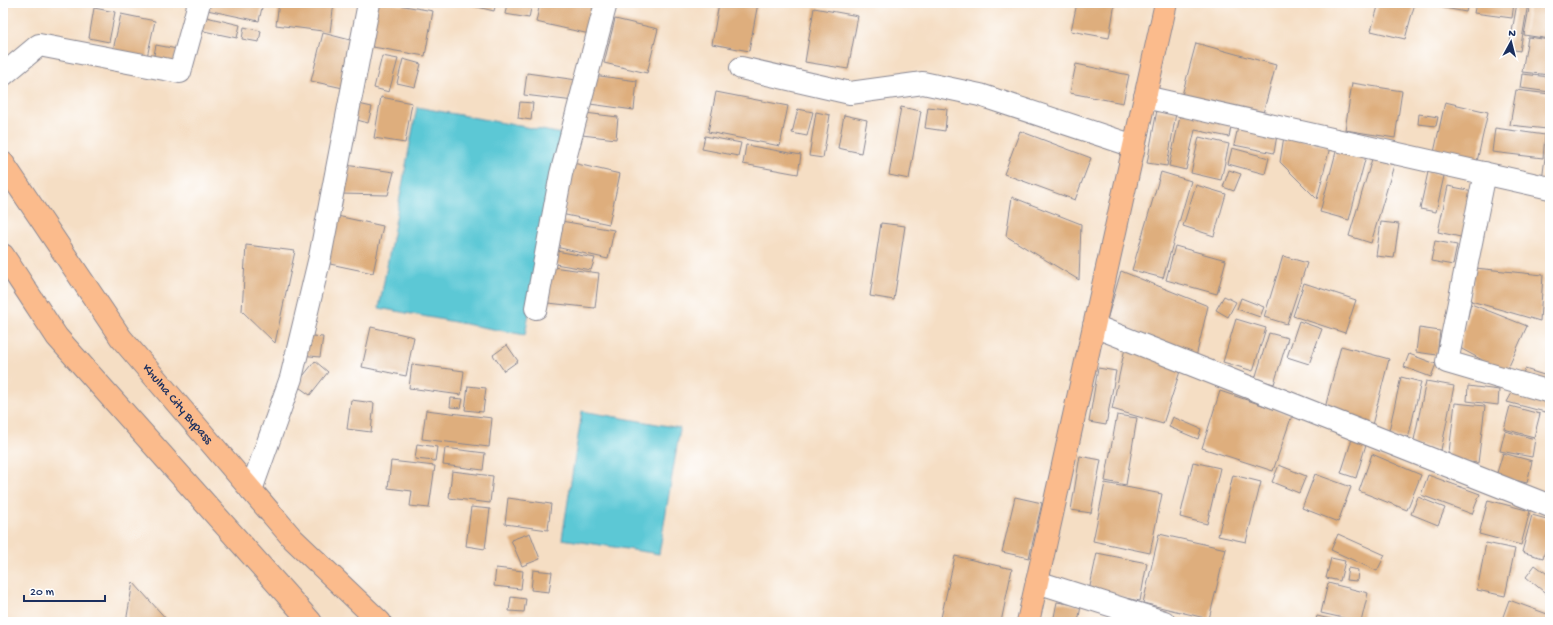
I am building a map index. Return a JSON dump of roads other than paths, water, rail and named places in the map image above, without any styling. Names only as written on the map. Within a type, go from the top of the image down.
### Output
[{"type":"main road","points":[[1028,622],[1166,3]]},
{"type":"main road","name":"Khulna City Bypass","points":[[3,163],[121,338],[293,539],[380,622]]},
{"type":"main road","points":[[3,255],[57,337],[311,622]]},
{"type":"street","points":[[3,75],[39,45],[180,72],[199,3]]},
{"type":"street","points":[[251,490],[291,378],[320,257],[369,3]]},
{"type":"street","points":[[536,308],[561,174],[606,3]]},
{"type":"street","points":[[741,68],[850,93],[923,83],[980,96],[1134,146]]},
{"type":"street","points":[[1145,97],[1550,188]]},
{"type":"street","points":[[1485,173],[1447,362],[1550,392]]},
{"type":"street","points":[[1094,326],[1550,506]]},
{"type":"street","points":[[1037,582],[1164,622]]},
{"type":"water","points":[[417,107],[563,134],[525,335],[379,308]]},
{"type":"water","points":[[582,411],[680,428],[659,554],[562,539]]}]
